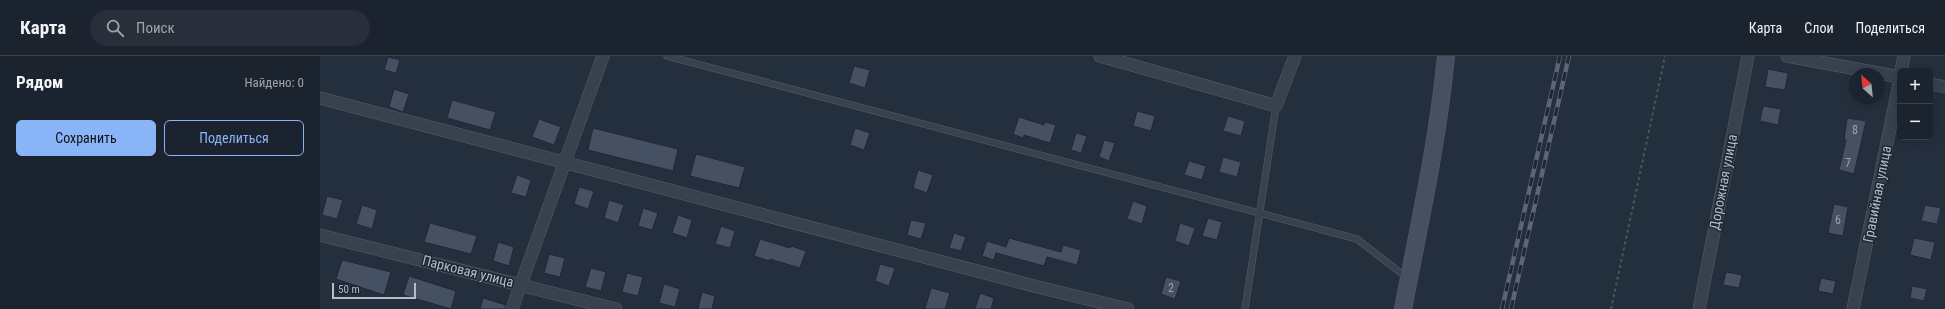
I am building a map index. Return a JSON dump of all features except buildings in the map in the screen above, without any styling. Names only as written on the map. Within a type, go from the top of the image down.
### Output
[{"type":"street","points":[[512,309],[566,163],[603,56]]},
{"type":"street","points":[[1100,56],[1276,106],[1295,56]]},
{"type":"street","points":[[1403,309],[1442,97],[1446,56]]},
{"type":"street","name":"Дорожная улица","points":[[1699,309],[1748,56]]},
{"type":"street","points":[[1787,56],[1897,77]]},
{"type":"street","points":[[1902,68],[1904,56]]},
{"type":"street","points":[[1933,85],[1945,87]]},
{"type":"street","name":"Гравийная улица","points":[[1853,309],[1897,93]]},
{"type":"street","points":[[320,98],[1128,309]]},
{"type":"street","name":"Парковая улица","points":[[320,234],[616,309]]},
{"type":"lane","points":[[667,56],[1357,239],[1409,279]]},
{"type":"lane","points":[[1245,309],[1276,106]]},
{"type":"path","points":[[1611,309],[1665,56]]},
{"type":"railway","points":[[1502,309],[1560,56]]},
{"type":"railway","points":[[1511,309],[1569,56]]}]
